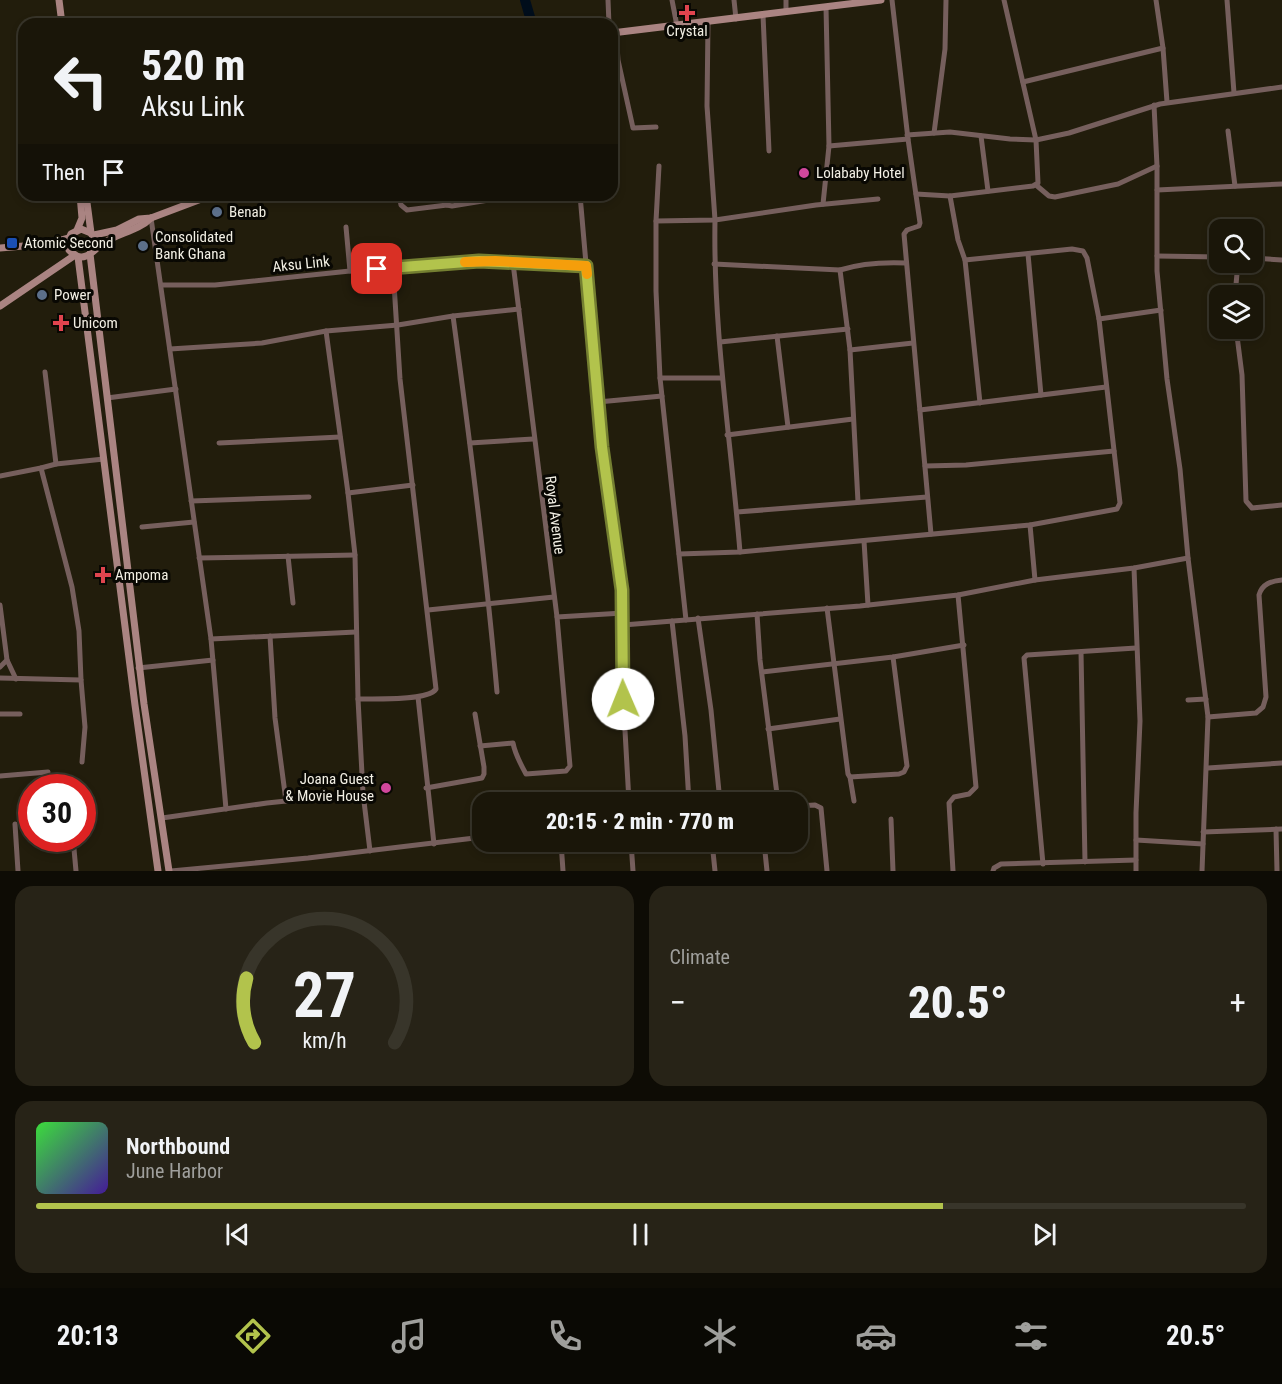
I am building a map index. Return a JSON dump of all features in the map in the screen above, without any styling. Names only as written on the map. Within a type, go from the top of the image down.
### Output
[{"type":"street","points":[[59,0],[61,18]]},
{"type":"street","points":[[608,0],[609,18]]},
{"type":"street","points":[[672,0],[677,26]]},
{"type":"street","points":[[734,0],[736,19]]},
{"type":"street","points":[[786,0],[786,12]]},
{"type":"street","points":[[618,33],[880,0]]},
{"type":"street","points":[[892,0],[920,225],[905,232],[906,263],[931,534]]},
{"type":"street","points":[[934,133],[944,57],[946,0]]},
{"type":"street","points":[[1004,0],[1036,140],[1038,183],[1036,185]]},
{"type":"street","points":[[1156,0],[1163,48],[1167,102]]},
{"type":"street","points":[[1227,0],[1234,93]]},
{"type":"street","points":[[823,204],[829,146],[826,8]]},
{"type":"street","points":[[763,15],[769,151]]},
{"type":"street","points":[[708,22],[707,106],[715,220],[714,264],[727,435],[740,552]]},
{"type":"street","points":[[1023,82],[1163,48]]},
{"type":"street","points":[[618,60],[632,125],[635,129],[656,127]]},
{"type":"street","points":[[829,146],[950,132],[1036,140],[1084,129],[1167,102],[1282,87]]},
{"type":"street","points":[[1154,105],[1157,256],[1161,310],[1208,717],[1208,768],[1202,871]]},
{"type":"street","points":[[1228,131],[1235,186]]},
{"type":"street","points":[[981,136],[988,191]]},
{"type":"street","points":[[659,166],[656,291],[660,378],[686,620]]},
{"type":"street","points":[[916,194],[950,196],[1036,185],[1048,196],[1054,197],[1118,184],[1157,166]]},
{"type":"street","points":[[1157,190],[1282,184]]},
{"type":"street","points":[[950,196],[958,240],[965,260],[980,403]]},
{"type":"street","points":[[656,221],[715,220],[823,204],[878,199]]},
{"type":"street","points":[[0,248],[47,244],[69,237],[77,230],[82,218],[81,201]]},
{"type":"street","points":[[87,201],[92,234],[96,242],[92,253],[107,398],[140,667],[170,871],[472,839]]},
{"type":"street","points":[[77,230],[85,229],[92,234],[117,230],[139,219],[151,218],[196,201]]},
{"type":"street","points":[[400,201],[407,210],[479,201]]},
{"type":"street","points":[[446,201],[447,205]]},
{"type":"street","points":[[580,201],[602,447],[622,590],[622,677],[628,792]]},
{"type":"street","points":[[0,306],[76,256],[92,253],[104,242],[141,226],[151,218]]},
{"type":"street","points":[[151,218],[211,639],[226,809]]},
{"type":"street","points":[[346,227],[350,271]]},
{"type":"street","points":[[69,237],[69,248],[76,256],[158,871]]},
{"type":"street","points":[[679,554],[740,552],[864,542],[1030,525],[1118,508],[1120,503],[1099,319],[1088,258],[1083,251],[1072,249],[965,260]]},
{"type":"street","points":[[1028,254],[1041,395]]},
{"type":"street","points":[[1157,256],[1209,257]]},
{"type":"street","points":[[1263,259],[1282,260]]},
{"type":"street","name":"Aksu Link","points":[[162,285],[216,285],[479,261],[586,266]]},
{"type":"street","points":[[714,264],[840,270],[885,262],[906,263]]},
{"type":"street","name":"Royal Avenue","points":[[480,746],[513,743],[516,756],[521,761],[526,774],[569,770],[570,766],[557,617],[513,263]]},
{"type":"street","points":[[358,699],[418,697],[431,694],[436,689],[400,379],[393,268]]},
{"type":"street","points":[[840,270],[850,350],[858,502]]},
{"type":"street","points":[[170,349],[262,343],[326,331],[398,325],[519,309]]},
{"type":"street","points":[[1099,319],[1161,310]]},
{"type":"street","points":[[453,316],[489,603],[497,692]]},
{"type":"street","points":[[720,342],[848,329]]},
{"type":"street","points":[[326,331],[355,555],[358,699],[363,794],[370,851]]},
{"type":"street","points":[[777,336],[788,427]]},
{"type":"street","points":[[1237,339],[1242,375],[1246,501],[1252,508],[1282,505]]},
{"type":"street","points":[[850,350],[913,343]]},
{"type":"street","points":[[45,372],[57,464]]},
{"type":"street","points":[[660,378],[722,378]]},
{"type":"street","points":[[920,410],[1106,387]]},
{"type":"street","points":[[107,398],[176,389]]},
{"type":"street","points":[[598,402],[662,396]]},
{"type":"street","points":[[727,435],[852,419]]},
{"type":"street","points":[[219,443],[339,437]]},
{"type":"street","points":[[470,443],[534,439]]},
{"type":"street","points":[[924,466],[966,465],[1114,451]]},
{"type":"street","points":[[0,476],[57,464],[104,459]]},
{"type":"street","points":[[41,468],[72,587],[79,631],[85,727],[82,762]]},
{"type":"street","points":[[348,493],[413,485]]},
{"type":"street","points":[[191,501],[309,497]]},
{"type":"street","points":[[737,513],[927,497]]},
{"type":"street","points":[[142,527],[194,522]]},
{"type":"street","points":[[1030,525],[1035,580]]},
{"type":"street","points":[[864,542],[868,605]]},
{"type":"street","points":[[199,558],[355,555]]},
{"type":"street","points":[[288,556],[293,603]]},
{"type":"street","points":[[623,625],[868,605],[958,595],[1035,580],[1134,568],[1188,558]]},
{"type":"street","points":[[1134,568],[1140,721],[1136,871]]},
{"type":"street","points":[[1208,717],[1256,713],[1263,707],[1266,697],[1259,595],[1260,590],[1271,582],[1282,580]]},
{"type":"street","points":[[953,871],[949,803],[954,797],[969,794],[976,787],[958,595]]},
{"type":"street","points":[[428,610],[554,597]]},
{"type":"street","points":[[0,606],[7,660],[16,679]]},
{"type":"street","points":[[826,608],[840,719],[854,801]]},
{"type":"street","points":[[557,617],[623,613]]},
{"type":"street","points":[[757,614],[777,792]]},
{"type":"street","points":[[698,618],[719,792]]},
{"type":"street","points":[[672,621],[685,736],[688,792]]},
{"type":"street","points":[[211,639],[356,632]]},
{"type":"street","points":[[270,636],[275,718],[286,801]]},
{"type":"street","points":[[762,672],[893,657],[964,645]]},
{"type":"street","points":[[1043,864],[1024,658],[1027,655],[1136,648]]},
{"type":"street","points":[[1081,652],[1085,862]]},
{"type":"street","points":[[850,777],[899,774],[904,772],[907,766],[893,657]]},
{"type":"street","points":[[0,667],[7,660]]},
{"type":"street","points":[[130,668],[213,660]]},
{"type":"street","points":[[0,678],[81,680]]},
{"type":"street","points":[[418,697],[426,788],[434,844]]},
{"type":"street","points":[[1188,700],[1206,699]]},
{"type":"street","points":[[0,714],[20,714]]},
{"type":"street","points":[[426,788],[482,778],[484,774],[475,714]]},
{"type":"street","points":[[768,729],[840,719]]},
{"type":"street","points":[[1208,768],[1282,763]]},
{"type":"street","points":[[0,776],[48,772]]},
{"type":"street","points":[[162,818],[286,801],[363,794]]},
{"type":"street","points":[[808,805],[821,808],[827,871]]},
{"type":"street","points":[[891,819],[893,871]]},
{"type":"street","points":[[15,824],[18,871]]},
{"type":"street","points":[[1203,832],[1279,829],[1277,871]]},
{"type":"street","points":[[1136,840],[1203,844]]},
{"type":"street","points":[[74,852],[76,871]]},
{"type":"street","points":[[562,852],[563,871]]},
{"type":"street","points":[[632,852],[633,871]]},
{"type":"street","points":[[713,852],[715,871]]},
{"type":"street","points":[[765,852],[767,871]]},
{"type":"street","points":[[993,871],[1001,864],[1136,860]]},
{"type":"street","points":[[1063,863],[1064,871]]},
{"type":"waterway","points":[[525,0],[530,18]]},
{"type":"slow traffic","points":[[465,262],[495,261],[586,266],[587,274]]},
{"type":"place","name":"Crystal","points":[[687,13]]},
{"type":"place","name":"Lolababy Hotel","points":[[804,173]]},
{"type":"place","name":"Benab","points":[[217,212]]},
{"type":"place","name":"Atomic Second","points":[[12,243]]},
{"type":"place","name":"Consolidated Bank Ghana","points":[[143,246]]},
{"type":"place","name":"Power","points":[[42,295]]},
{"type":"place","name":"Unicom","points":[[61,323]]},
{"type":"place","name":"Ampoma","points":[[103,575]]},
{"type":"place","name":"Joana Guest & Movie House","points":[[386,788]]},
{"type":"route","points":[[377,269],[479,261],[586,266],[602,447],[622,590],[623,699]]}]
